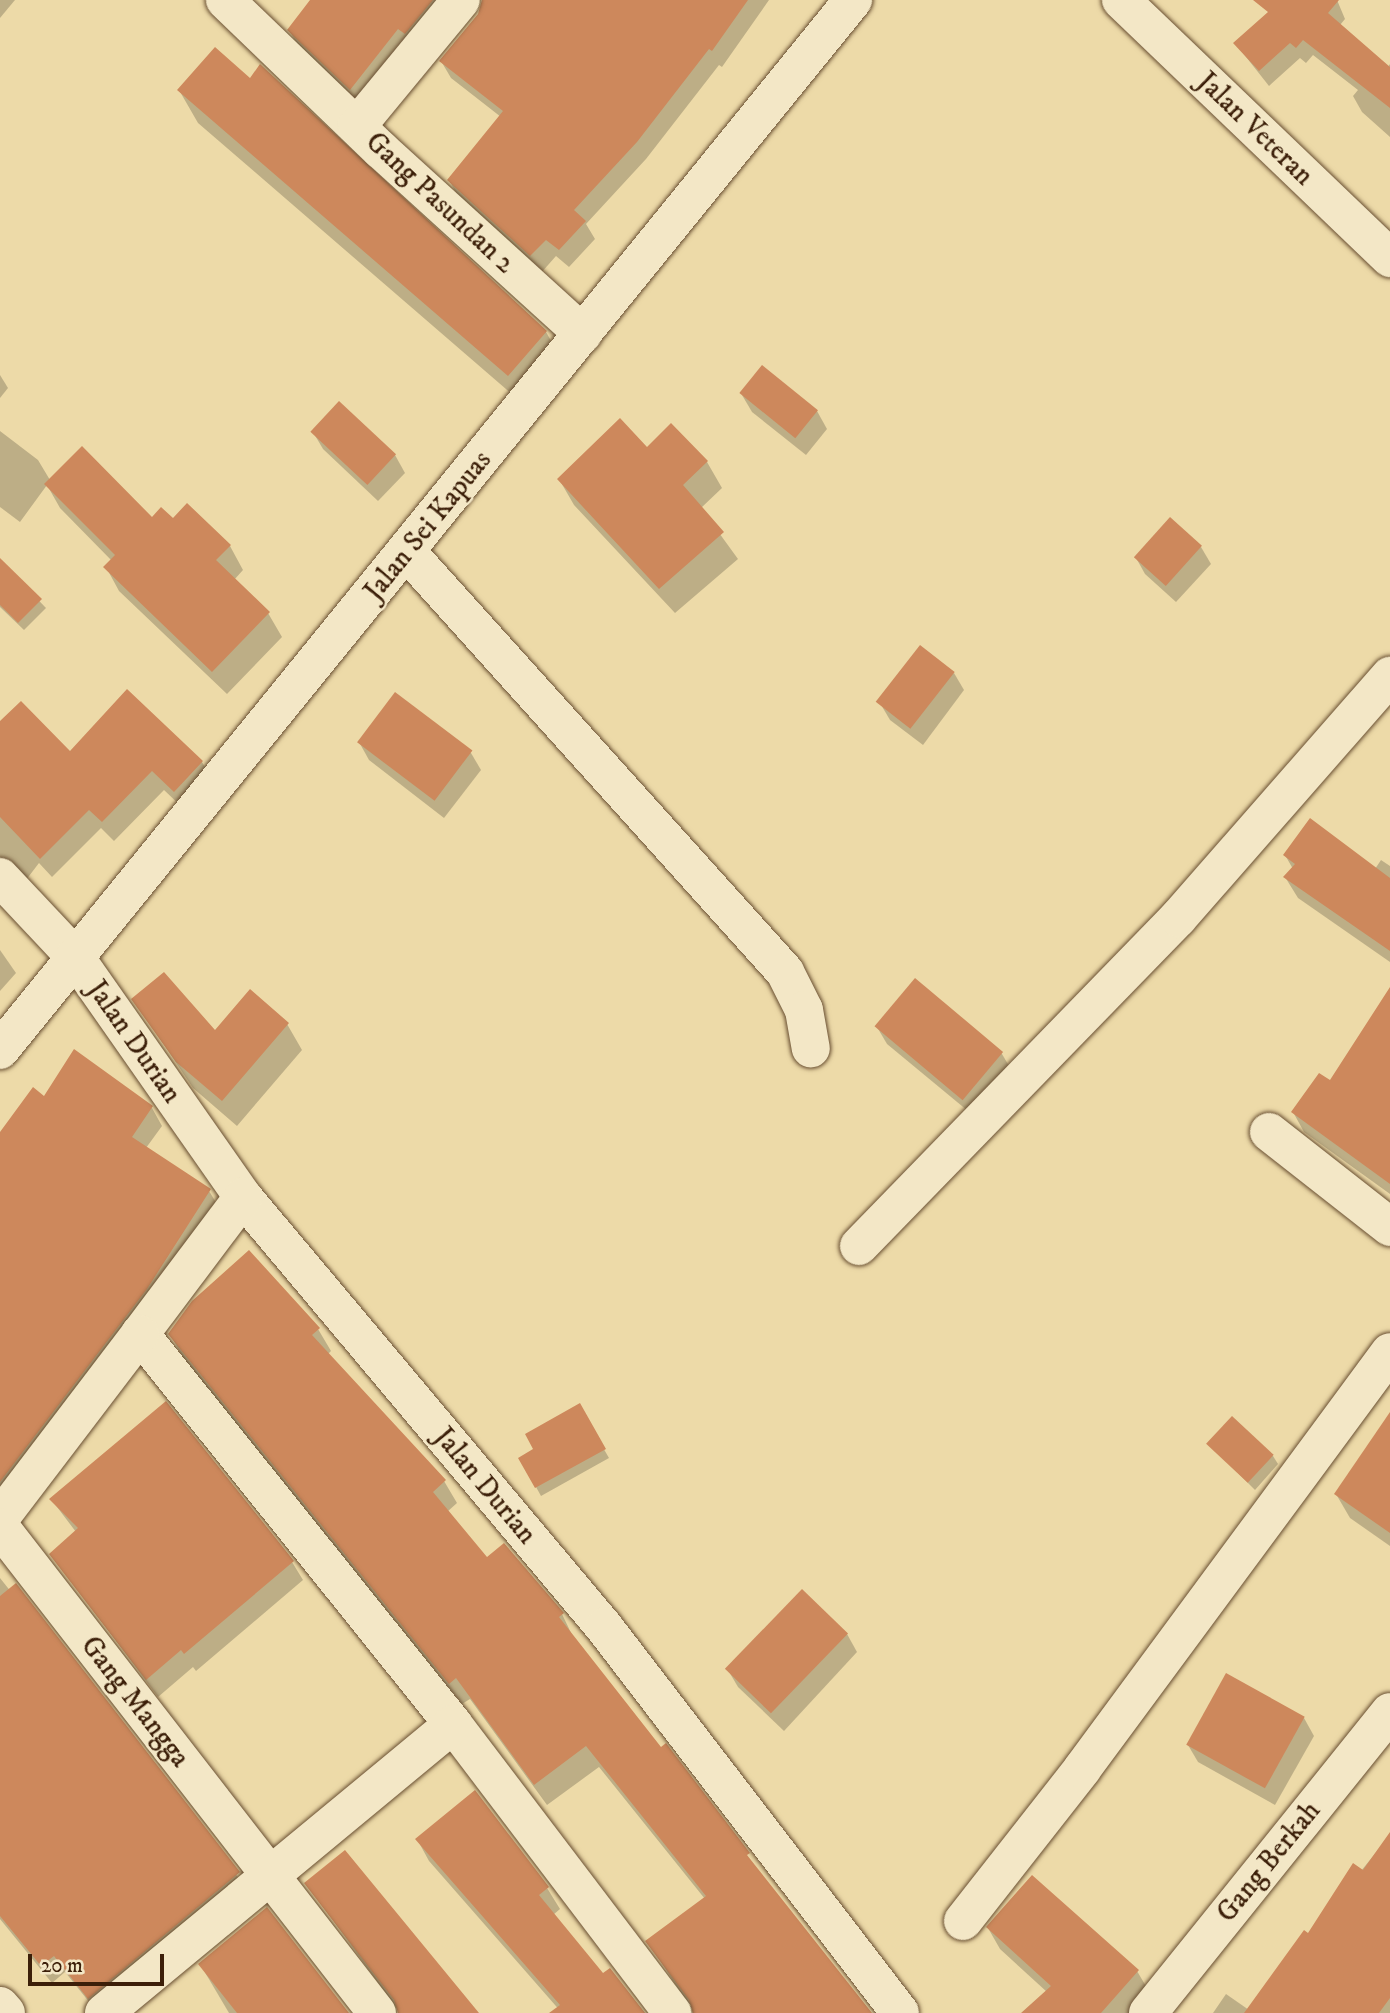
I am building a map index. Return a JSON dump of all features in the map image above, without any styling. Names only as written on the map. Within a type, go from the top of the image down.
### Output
[{"type":"street","points":[[225,0],[357,126]]},
{"type":"street","name":"Gang Pasundan 2","points":[[461,0],[357,126],[583,334]]},
{"type":"street","name":"Jalan Sei Kapuas","points":[[0,1050],[853,0]]},
{"type":"street","name":"Jalan Veteran","points":[[1121,0],[1390,258]]},
{"type":"street","points":[[407,552],[785,972],[804,1010],[811,1048]]},
{"type":"street","points":[[859,1246],[1178,918],[1390,676]]},
{"type":"street","name":"Jalan Durian","points":[[0,877],[75,957],[243,1197],[604,1627],[900,2013]]},
{"type":"street","points":[[1269,1132],[1390,1227]]},
{"type":"street","points":[[0,1518],[243,1197]]},
{"type":"street","points":[[140,1334],[453,1724],[672,2013]]},
{"type":"street","points":[[962,1921],[1090,1758],[1390,1352]]},
{"type":"street","name":"Gang Mangga","points":[[0,1527],[377,2013]]},
{"type":"street","name":"Gang Berkah","points":[[1148,2013],[1390,1712]]},
{"type":"street","points":[[104,2013],[453,1724]]},
{"type":"street","points":[[0,2006],[6,2013]]},
{"type":"building","points":[[310,0],[433,0],[405,34],[398,29],[350,90],[287,30]]},
{"type":"building","points":[[482,0],[748,0],[712,51],[709,49],[637,142],[574,210],[586,221],[559,250],[546,240],[530,256],[447,180],[503,111],[439,61],[478,14]]},
{"type":"building","points":[[1253,0],[1339,0],[1328,13],[1390,67],[1390,108],[1303,40],[1296,48],[1290,43],[1259,71],[1233,43],[1268,12]]},
{"type":"building","points":[[215,47],[250,78],[260,64],[547,331],[508,376],[177,90]]},
{"type":"building","points":[[762,365],[818,410],[795,438],[739,393]]},
{"type":"building","points":[[339,401],[396,454],[367,485],[310,432]]},
{"type":"building","points":[[620,418],[647,447],[671,423],[708,461],[683,485],[724,532],[659,589],[557,479]]},
{"type":"building","points":[[82,446],[152,517],[161,507],[173,518],[187,503],[231,545],[216,560],[270,612],[212,672],[103,567],[115,555],[44,484]]},
{"type":"building","points":[[1170,517],[1202,546],[1166,586],[1134,557]]},
{"type":"building","points":[[0,558],[42,599],[18,623],[0,605]]},
{"type":"building","points":[[920,645],[955,672],[910,729],[876,702]]},
{"type":"building","points":[[127,689],[203,761],[174,792],[152,771],[102,822],[89,810],[40,859],[0,817],[0,721],[21,701],[70,751]]},
{"type":"building","points":[[395,692],[472,750],[435,801],[357,742]]},
{"type":"building","points":[[1310,818],[1390,878],[1390,951],[1283,877],[1295,864],[1283,855]]},
{"type":"building","points":[[164,972],[215,1030],[250,989],[289,1023],[222,1101],[176,1062],[131,999]]},
{"type":"building","points":[[915,978],[1003,1052],[963,1100],[875,1026]]},
{"type":"building","points":[[1390,987],[1390,1184],[1291,1112],[1319,1073],[1330,1080]]},
{"type":"building","points":[[74,1049],[153,1106],[132,1137],[211,1189],[147,1289],[0,1482],[0,1132],[33,1087],[44,1096]]},
{"type":"building","points":[[249,1250],[320,1328],[312,1335],[446,1480],[433,1492],[487,1557],[504,1543],[564,1613],[559,1617],[661,1747],[666,1743],[750,1853],[747,1855],[872,2013],[693,2013],[689,2000],[645,1941],[706,1896],[586,1746],[534,1785],[456,1678],[449,1684],[168,1334],[192,1301]]},
{"type":"building","points":[[166,1401],[294,1561],[184,1654],[181,1650],[146,1680],[49,1554],[78,1528],[49,1499]]},
{"type":"building","points":[[580,1403],[606,1449],[535,1488],[518,1458],[533,1449],[525,1434]]},
{"type":"building","points":[[1390,1412],[1390,1533],[1334,1494]]},
{"type":"building","points":[[1232,1416],[1274,1455],[1248,1483],[1206,1444]]},
{"type":"building","points":[[16,1583],[240,1872],[88,1999],[54,1956],[41,1966],[0,1916],[0,1596]]},
{"type":"building","points":[[802,1589],[848,1633],[771,1713],[725,1669]]},
{"type":"building","points":[[1226,1673],[1305,1717],[1265,1788],[1186,1745]]},
{"type":"building","points":[[475,1790],[549,1887],[539,1895],[603,1973],[610,1968],[645,2013],[549,2013],[560,2005],[415,1839]]},
{"type":"building","points":[[1390,1832],[1390,1998],[1379,2013],[1244,2013],[1304,1930],[1308,1933],[1353,1863],[1363,1870]]},
{"type":"building","points":[[345,1850],[479,2013],[398,2013],[394,2000],[304,1883]]},
{"type":"building","points":[[1032,1875],[1139,1970],[1101,2013],[1021,2013],[1051,1986],[986,1927]]},
{"type":"building","points":[[267,1907],[349,2013],[237,2013],[198,1964]]}]
